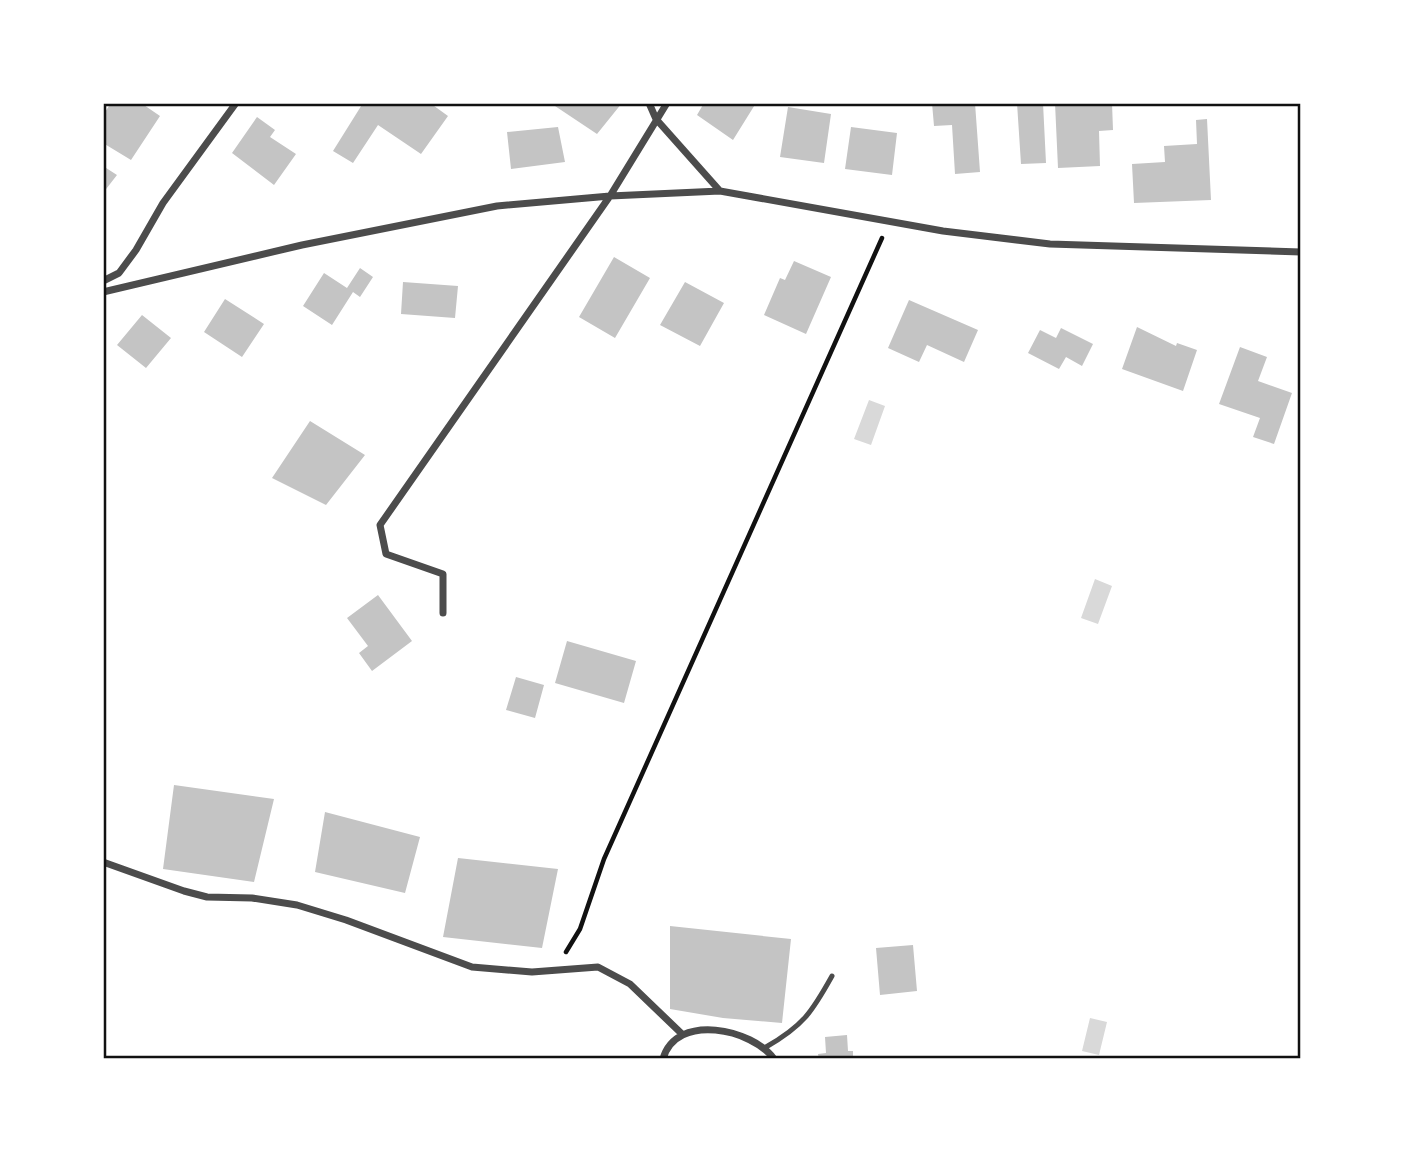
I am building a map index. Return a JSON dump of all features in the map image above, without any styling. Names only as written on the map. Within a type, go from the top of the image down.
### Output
[{"type":"street","points":[[103,281],[119,274],[163,203],[236,103]]},
{"type":"street","points":[[649,103],[656,119],[720,191]]},
{"type":"street","points":[[443,613],[443,574],[386,554],[380,525],[610,196],[667,103]]},
{"type":"street","points":[[103,292],[209,265],[497,206],[610,196],[720,191],[943,231],[1050,244],[1301,252]]},
{"type":"street","points":[[103,862],[207,897],[252,898],[297,905],[346,920],[472,967],[532,972],[598,967],[630,984],[682,1034]]},
{"type":"street","points":[[663,1059],[682,1034],[726,1030],[766,1047],[774,1059]]},
{"type":"lane","points":[[766,1047],[783,1038],[812,1013],[832,975]]},
{"type":"path","points":[[562,970],[566,951],[580,929],[604,859],[889,221]]},
{"type":"shaded area","points":[[869,400],[885,406],[871,445],[854,439]]},
{"type":"shaded area","points":[[1095,579],[1112,586],[1098,624],[1081,618]]},
{"type":"shaded area","points":[[1090,1018],[1107,1022],[1099,1055],[1082,1051]]},
{"type":"building","points":[[111,103],[141,103],[160,116],[131,160],[103,143],[103,115]]},
{"type":"building","points":[[363,103],[383,103],[388,106],[390,103],[430,103],[448,116],[421,154],[378,125],[353,163],[333,151]]},
{"type":"building","points":[[557,103],[622,103],[597,134],[555,106]]},
{"type":"building","points":[[704,103],[756,103],[733,140],[697,115]]},
{"type":"building","points":[[932,103],[975,103],[980,172],[955,174],[952,125],[934,126]]},
{"type":"building","points":[[1017,103],[1043,103],[1046,163],[1021,164]]},
{"type":"building","points":[[1055,103],[1112,103],[1113,130],[1099,131],[1100,166],[1058,168]]},
{"type":"building","points":[[788,107],[831,114],[824,163],[780,157]]},
{"type":"building","points":[[257,117],[275,130],[270,137],[296,154],[274,185],[232,153]]},
{"type":"building","points":[[1207,119],[1211,200],[1134,203],[1132,164],[1165,162],[1164,146],[1197,144],[1196,120]]},
{"type":"building","points":[[558,127],[565,162],[511,169],[507,132]]},
{"type":"building","points":[[851,127],[897,133],[892,175],[845,169]]},
{"type":"building","points":[[103,166],[117,175],[103,193]]},
{"type":"building","points":[[614,257],[650,278],[615,338],[579,317]]},
{"type":"building","points":[[794,261],[831,277],[806,334],[764,315],[780,278],[785,280]]},
{"type":"building","points":[[360,268],[373,277],[360,297],[353,292],[332,325],[303,306],[324,273],[347,288]]},
{"type":"building","points":[[403,282],[458,286],[455,318],[401,314]]},
{"type":"building","points":[[685,282],[724,303],[700,346],[660,325]]},
{"type":"building","points":[[225,299],[264,324],[242,357],[204,332]]},
{"type":"building","points":[[909,300],[978,330],[964,362],[927,345],[919,362],[888,348]]},
{"type":"building","points":[[142,315],[171,338],[146,368],[117,345]]},
{"type":"building","points":[[1137,327],[1176,346],[1177,343],[1197,350],[1183,391],[1122,369]]},
{"type":"building","points":[[1061,328],[1093,344],[1082,366],[1066,357],[1059,369],[1028,353],[1040,330],[1056,338]]},
{"type":"building","points":[[1240,347],[1267,357],[1258,381],[1292,393],[1274,444],[1253,437],[1260,418],[1219,404]]},
{"type":"building","points":[[310,421],[365,455],[326,505],[272,478]]},
{"type":"building","points":[[378,595],[412,641],[372,671],[359,653],[368,646],[347,618]]},
{"type":"building","points":[[567,641],[636,661],[624,703],[555,683]]},
{"type":"building","points":[[516,677],[544,685],[535,718],[506,710]]},
{"type":"building","points":[[174,785],[274,799],[254,882],[163,869]]},
{"type":"building","points":[[325,812],[420,837],[405,893],[315,872]]},
{"type":"building","points":[[458,858],[558,869],[542,948],[443,937]]},
{"type":"building","points":[[670,926],[791,939],[782,1023],[723,1018],[670,1009]]},
{"type":"building","points":[[913,945],[917,991],[880,995],[876,948]]},
{"type":"building","points":[[847,1035],[848,1051],[853,1051],[853,1059],[819,1059],[818,1054],[826,1053],[825,1037]]}]
